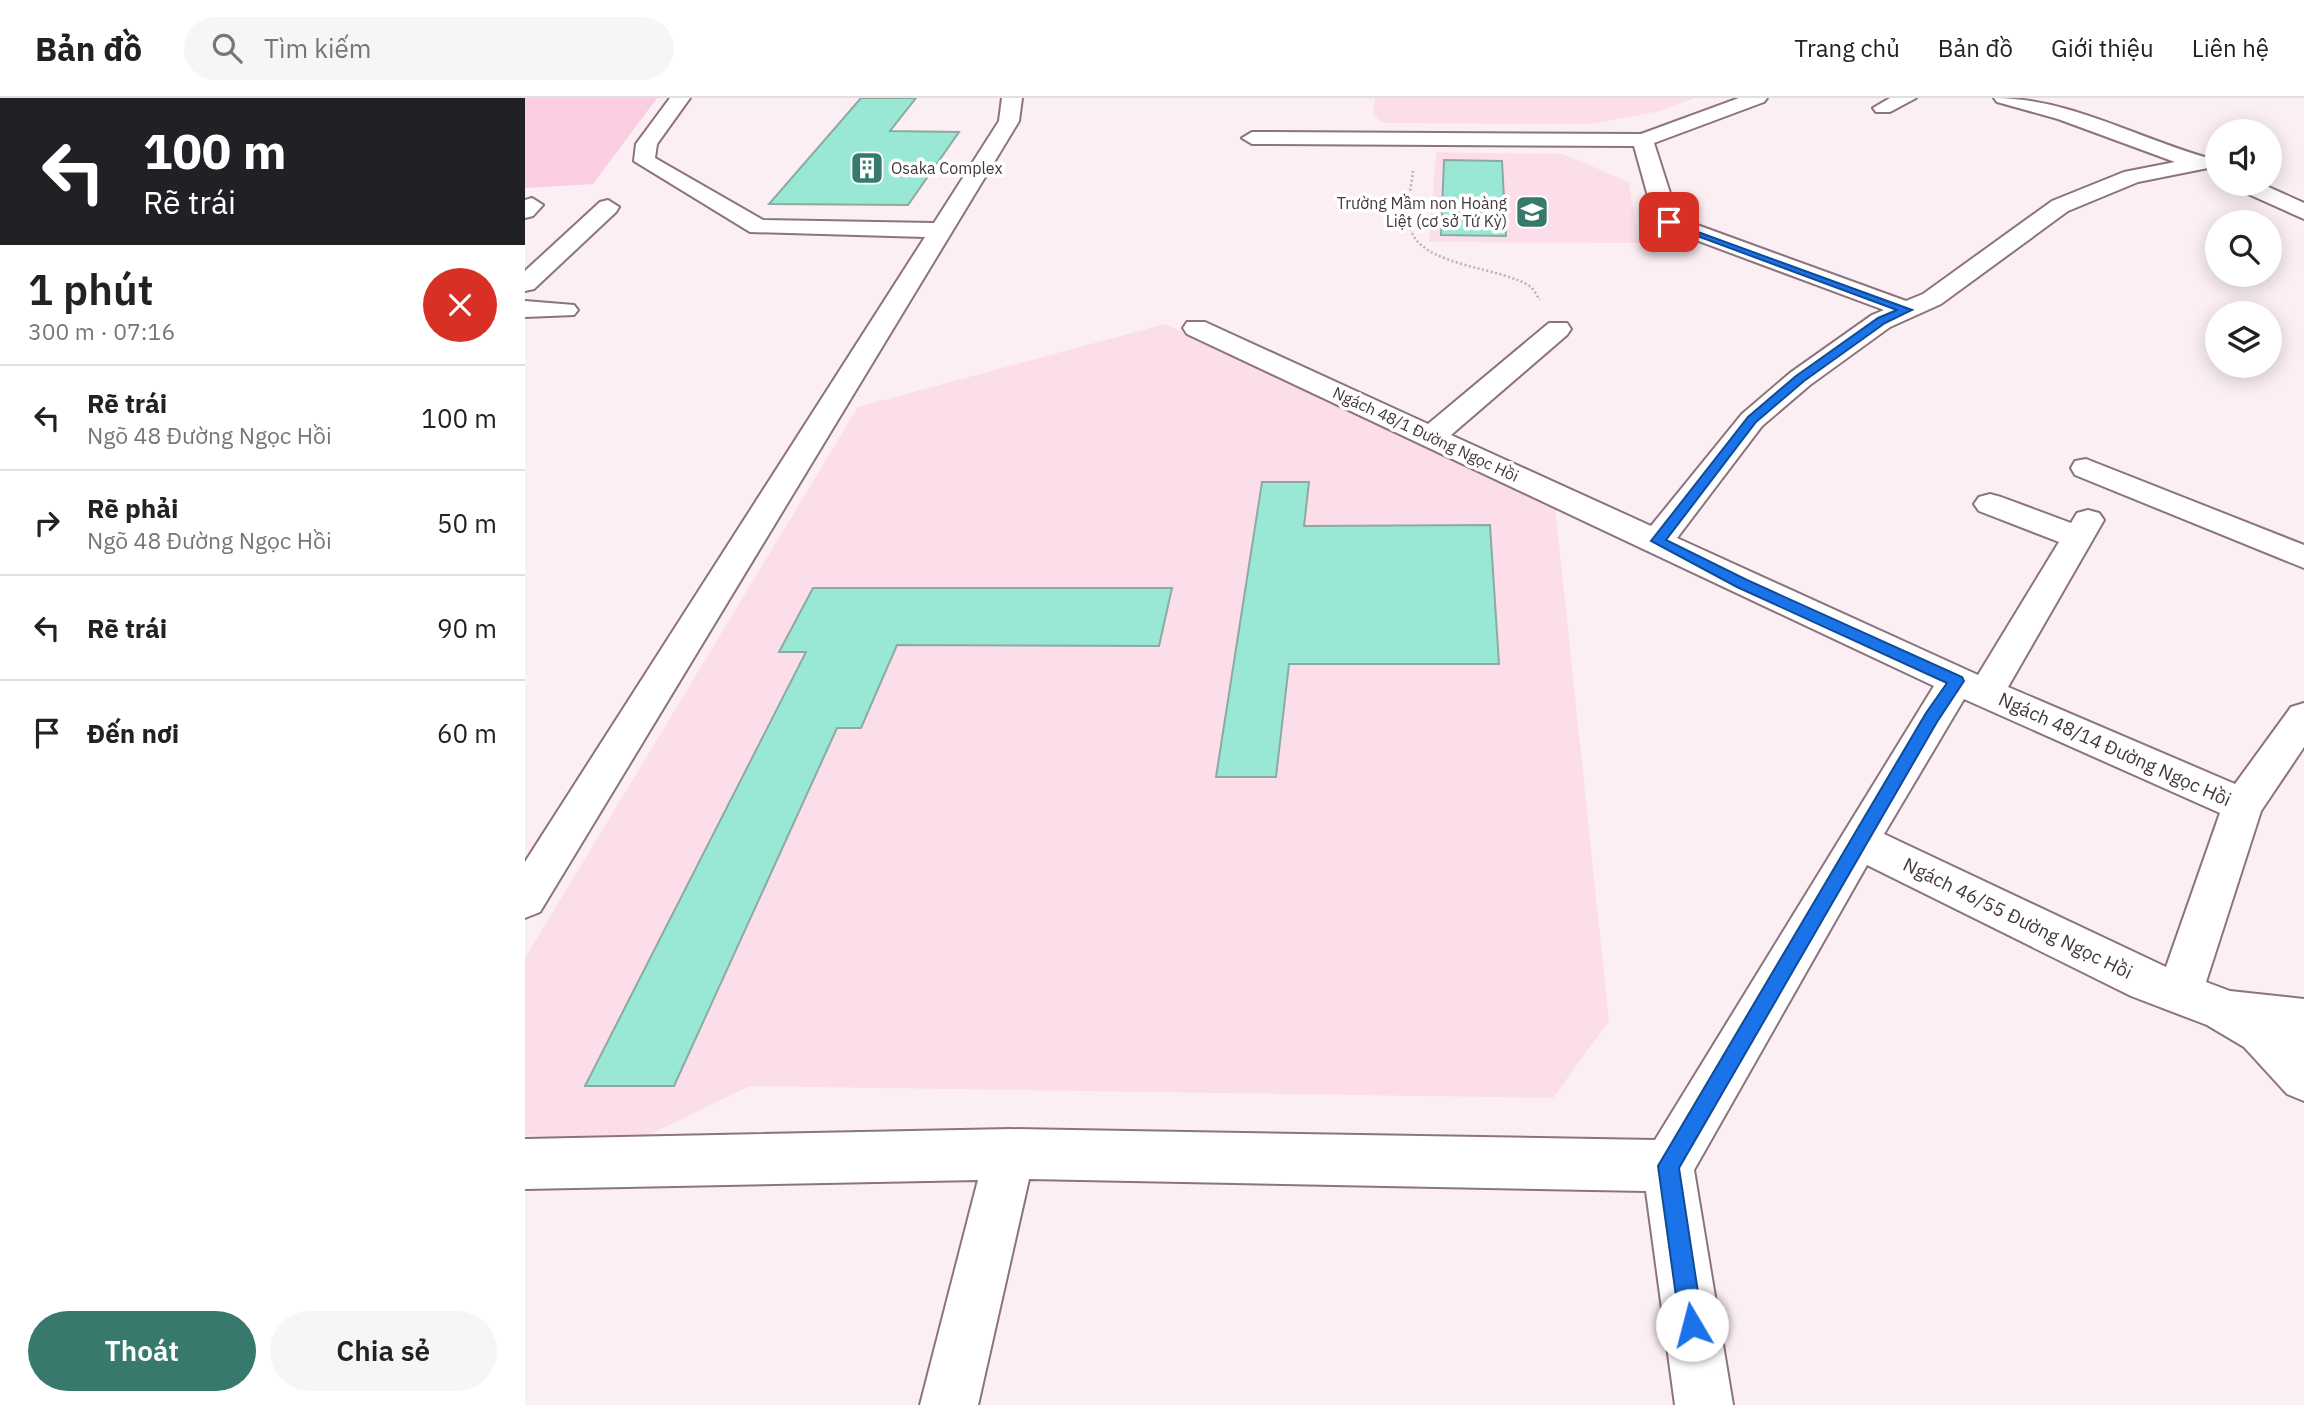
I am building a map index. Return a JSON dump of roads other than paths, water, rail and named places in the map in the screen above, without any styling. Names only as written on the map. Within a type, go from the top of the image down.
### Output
[{"type":"street","points":[[680,98],[664,124],[650,137],[643,151],[645,161],[758,227],[939,230]]},
{"type":"street","points":[[525,899],[1009,121],[1012,98]]},
{"type":"street","points":[[1252,138],[1643,140],[1758,98]]},
{"type":"street","points":[[1883,108],[1906,98]]},
{"type":"street","points":[[2004,98],[2065,116],[2205,166]]},
{"type":"street","points":[[1643,140],[1669,222],[1907,310]]},
{"type":"street","points":[[1657,541],[1752,419],[1800,379],[1881,321],[1932,299],[2016,241],[2060,206],[2132,177],[2205,168]]},
{"type":"street","points":[[2270,196],[2304,212]]},
{"type":"street","points":[[525,284],[608,207]]},
{"type":"street","points":[[525,309],[565,310]]},
{"type":"street","name":"Ngách 48/1 Đường Ngọc Hồi","points":[[1196,328],[1742,583],[1972,687]]},
{"type":"street","points":[[1431,437],[1558,330]]},
{"type":"street","points":[[2086,468],[2304,556]]},
{"type":"street","points":[[1704,1405],[1668,1166],[1858,841],[1972,687],[2083,529],[1990,504]]},
{"type":"street","name":"Ngách 48/14 Đường Ngọc Hồi","points":[[1972,687],[2243,805]]},
{"type":"street","points":[[2180,992],[2243,805],[2304,717]]},
{"type":"street","name":"Ngách 46/55 Đường Ngọc Hồi","points":[[1858,841],[2147,981],[2262,1021]]},
{"type":"street","points":[[2262,1021],[2304,1077]]},
{"type":"street","points":[[525,1164],[1010,1154],[1668,1166]]},
{"type":"street","points":[[949,1405],[1010,1154]]},
{"type":"place","name":"Osaka Complex","points":[[867,168]]},
{"type":"place","name":"Trường Mầm non Hoàng Liệt (cơ sở Tứ Kỳ)","points":[[1532,212]]}]
